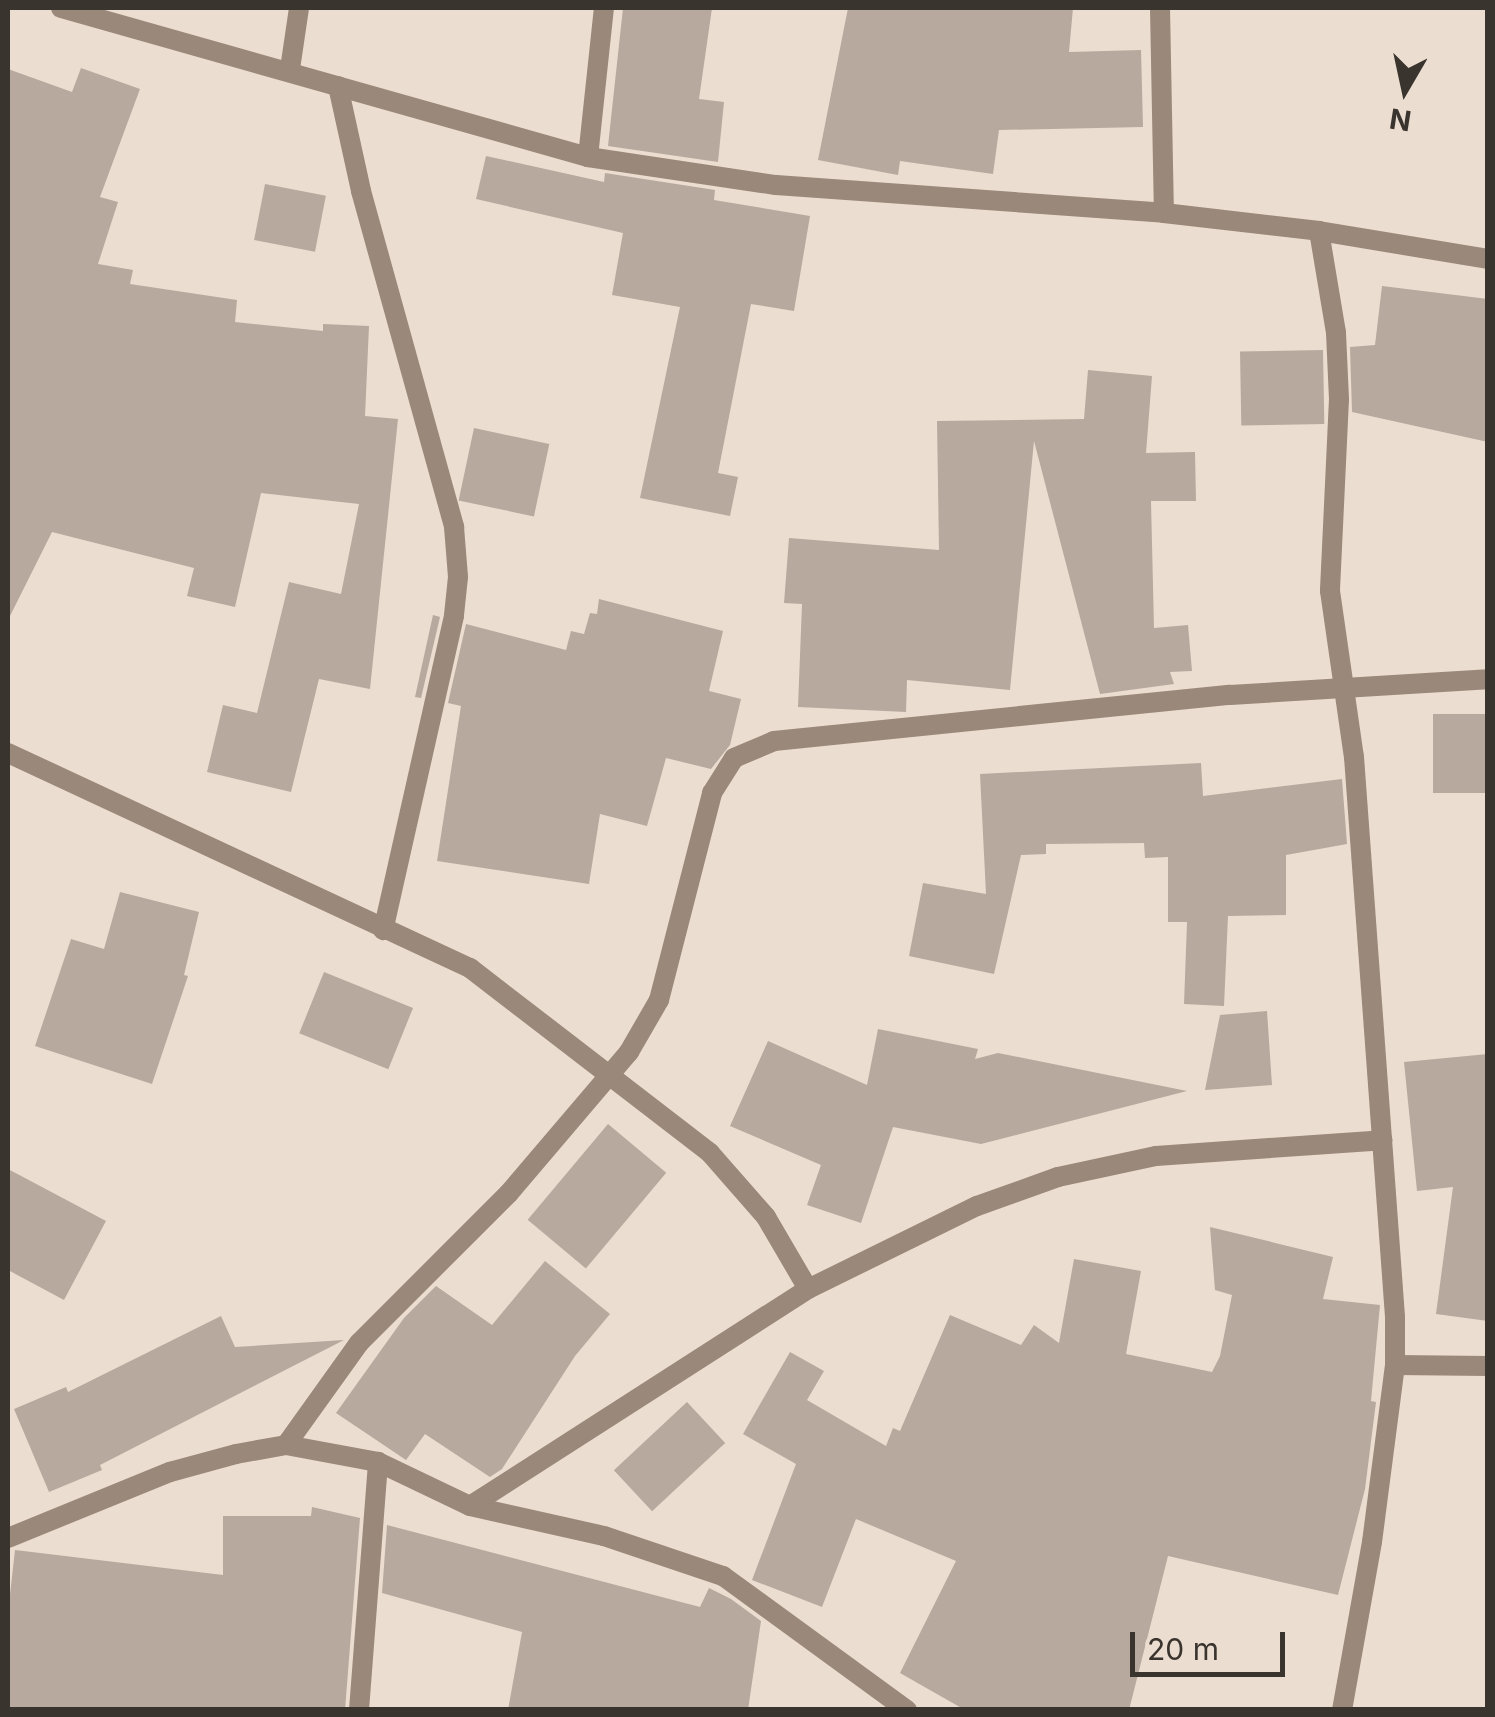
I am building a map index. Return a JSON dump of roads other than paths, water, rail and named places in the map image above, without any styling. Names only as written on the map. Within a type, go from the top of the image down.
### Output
[{"type":"street","points":[[290,69],[299,8]]},
{"type":"street","points":[[588,157],[604,8]]},
{"type":"street","points":[[1160,8],[1164,213]]},
{"type":"street","points":[[72,9],[588,157],[776,185],[1164,213],[1319,231],[1488,260]]},
{"type":"street","points":[[338,86],[362,190],[454,527],[458,577],[454,616],[383,930]]},
{"type":"street","points":[[1319,231],[1336,333],[1338,399],[1330,591],[1347,686],[1395,1365],[1372,1542],[1342,1710]]},
{"type":"street","points":[[286,1445],[359,1343],[509,1193],[606,1074],[630,1052],[658,1000],[712,793],[734,758],[774,740],[1347,686],[1488,678]]},
{"type":"street","points":[[8,753],[470,968],[710,1154],[766,1217],[808,1290]]},
{"type":"street","points":[[470,1506],[808,1290],[977,1206],[1058,1176],[1156,1156],[1382,1140]]},
{"type":"street","points":[[1395,1365],[1488,1366]]},
{"type":"street","points":[[8,1538],[170,1472],[286,1445],[378,1462],[470,1506],[604,1536],[723,1576],[908,1710]]},
{"type":"street","points":[[359,1710],[378,1462]]}]
